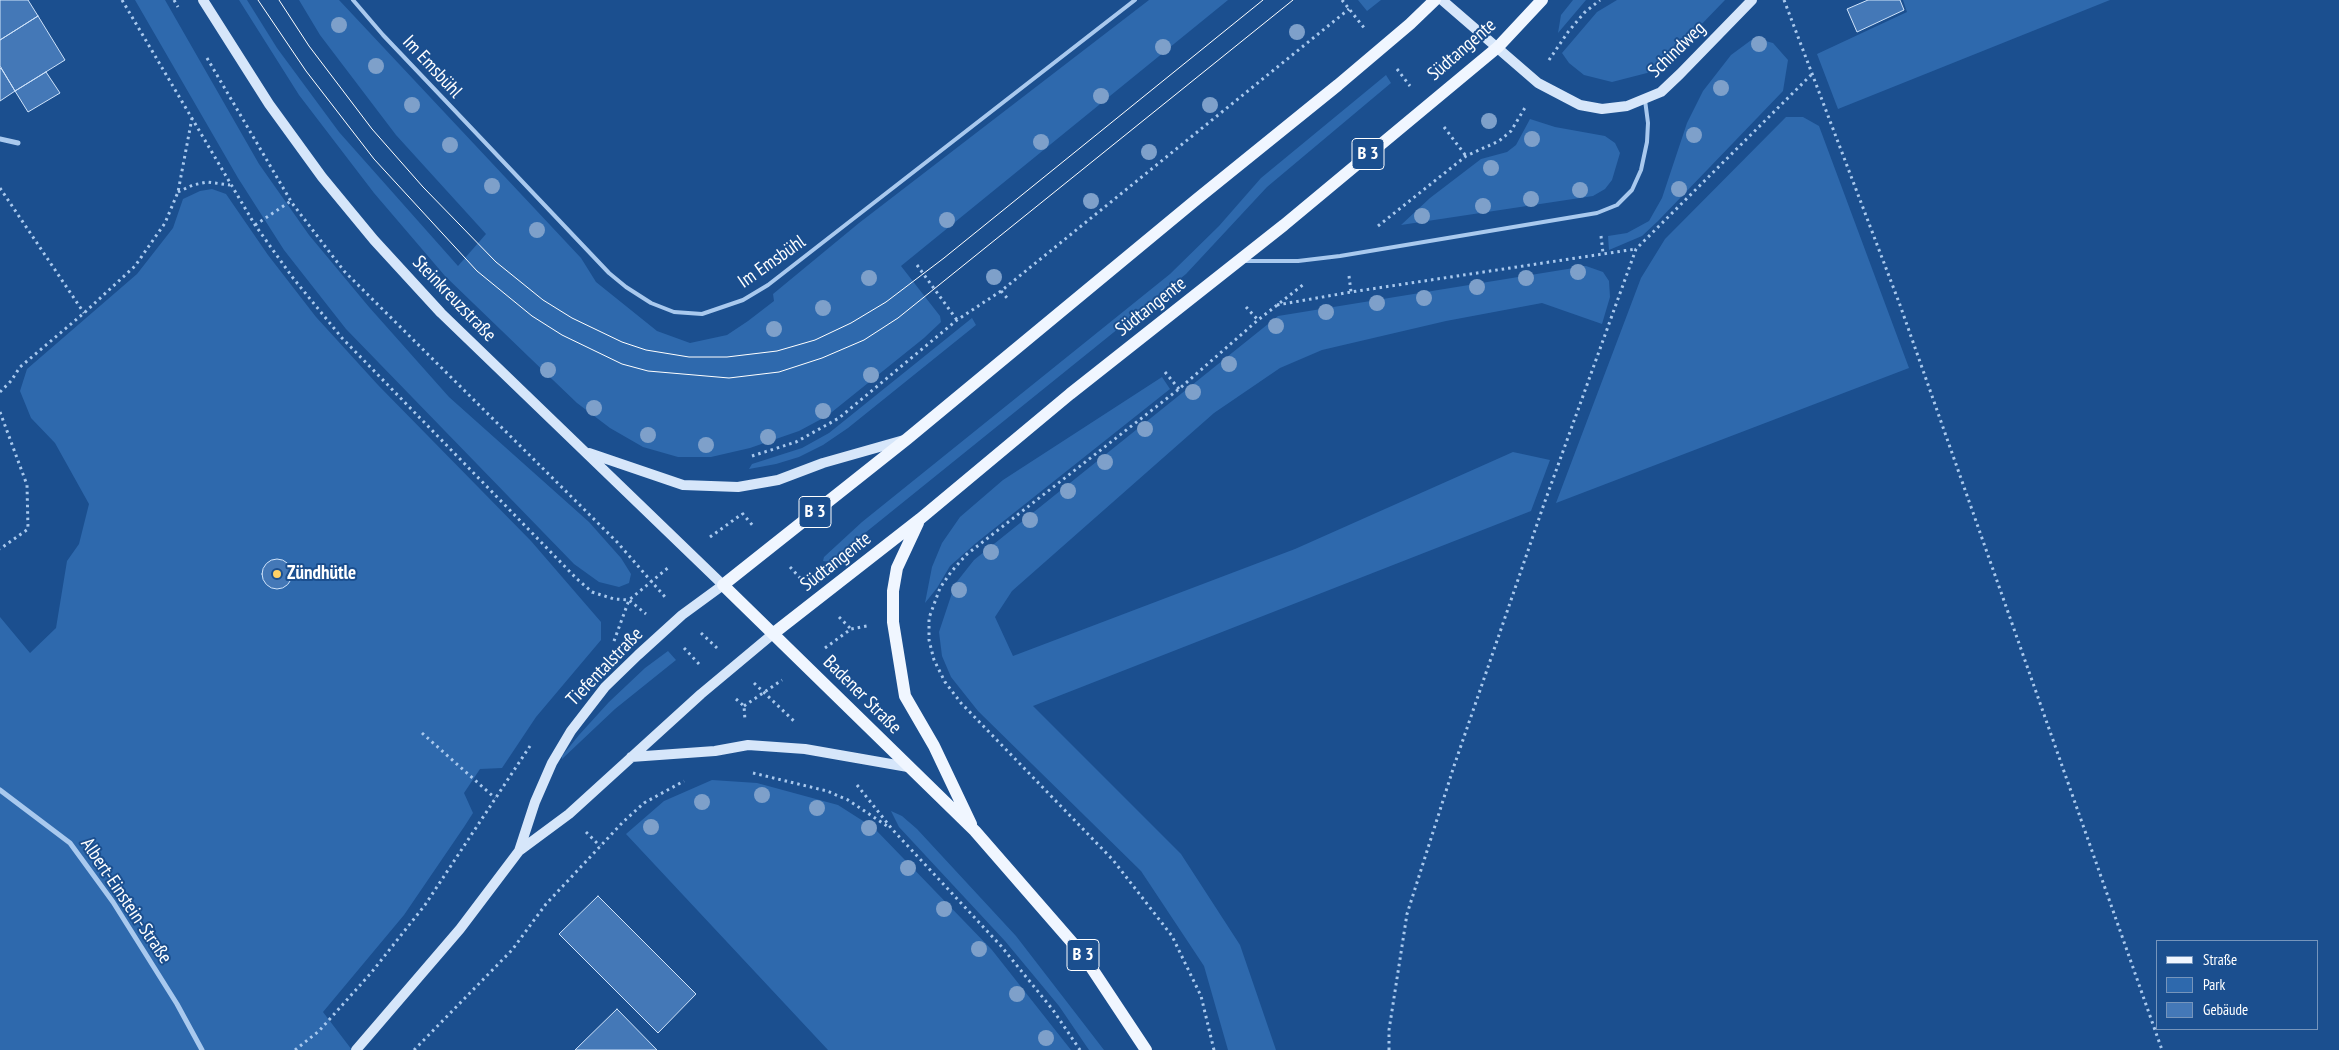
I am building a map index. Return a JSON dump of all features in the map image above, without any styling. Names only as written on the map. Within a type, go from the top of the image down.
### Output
[{"type":"main road","name":"B 3","points":[[723,585],[907,439],[1381,49],[1435,0]]},
{"type":"main road","name":"Südtangente","points":[[774,633],[920,519],[1070,394],[1238,262],[1498,47],[1542,0]]},
{"type":"main road","name":"Badener Straße","points":[[920,519],[897,568],[893,591],[894,622],[905,696],[934,746],[975,831]]},
{"type":"main road","name":"Badener Straße","points":[[723,585],[975,831],[1082,955],[1146,1050]]},
{"type":"street","name":"Steinkreuzstraße","points":[[203,0],[269,104],[322,177],[374,240],[441,313],[723,585]]},
{"type":"street","name":"Schindweg","points":[[1442,0],[1538,83],[1580,105],[1602,109],[1627,106],[1645,100],[1660,92],[1752,0]]},
{"type":"street","points":[[0,139],[18,144]]},
{"type":"street","points":[[583,451],[683,485],[738,487],[778,480],[823,463],[907,439]]},
{"type":"street","name":"Tiefentalstraße","points":[[519,851],[535,802],[552,763],[570,731],[605,687],[682,615],[723,585]]},
{"type":"street","name":"Tiefentalstraße","points":[[356,1050],[460,929],[519,851],[569,814],[631,757],[774,633]]},
{"type":"street","points":[[631,757],[715,750],[748,744],[806,749],[908,767]]},
{"type":"street","name":"Albert-Einstein-Straße","points":[[0,790],[70,843],[113,902],[177,1004],[202,1050]]},
{"type":"lane","name":"Im Emsbühl","points":[[353,0],[389,42],[609,272],[626,287],[651,303],[674,312],[702,314],[744,300],[768,285],[1135,0]]},
{"type":"lane","points":[[1238,262],[1298,261],[1340,256],[1597,213],[1617,205],[1632,190],[1641,170],[1647,142],[1648,123],[1645,100]]},
{"type":"path","points":[[122,0],[193,117],[230,185],[255,225],[292,278],[342,338],[577,579],[592,592],[614,599],[628,600]]},
{"type":"path","points":[[1342,0],[1466,156]]},
{"type":"path","points":[[1377,227],[1466,156],[1499,141],[1511,131],[1568,32],[1584,13],[1600,0]]},
{"type":"path","points":[[1784,0],[1900,305],[2162,1050]]},
{"type":"path","points":[[742,514],[734,462],[796,442],[839,418],[910,361],[957,320],[1001,291],[1349,9]]},
{"type":"path","points":[[212,67],[291,201],[344,271],[610,536],[682,615],[765,693],[744,706]]},
{"type":"path","points":[[1389,1050],[1389,1030],[1407,914],[1454,766],[1636,249],[1811,75]]},
{"type":"path","points":[[0,392],[11,381],[20,367],[84,314],[135,266],[165,223],[178,192],[193,117]]},
{"type":"path","points":[[178,192],[193,185],[207,182],[230,185]]},
{"type":"path","points":[[0,188],[84,314]]},
{"type":"path","points":[[255,225],[291,201]]},
{"type":"path","points":[[1601,235],[1603,253]]},
{"type":"path","points":[[1277,305],[1636,249]]},
{"type":"path","points":[[1214,1050],[1201,996],[1172,936],[1113,860],[960,703],[945,682],[934,660],[929,640],[929,618],[940,588],[950,572],[966,555],[1180,389],[1258,320],[1340,256]]},
{"type":"path","points":[[917,266],[957,320]]},
{"type":"path","points":[[1349,275],[1351,292]]},
{"type":"path","points":[[1001,291],[1008,299]]},
{"type":"path","points":[[1246,307],[1258,320]]},
{"type":"path","points":[[1166,372],[1180,389]]},
{"type":"path","points":[[0,412],[27,485],[28,529],[0,549]]},
{"type":"path","points":[[614,642],[628,600],[650,581]]},
{"type":"path","points":[[422,733],[495,798]]},
{"type":"path","points":[[295,1050],[319,1031],[364,980],[425,905],[531,743]]},
{"type":"path","points":[[750,772],[827,791],[848,800],[892,829],[1001,946],[1053,1010],[1080,1050]]},
{"type":"path","points":[[414,1050],[512,950],[546,904],[623,822],[644,803],[671,786],[686,780]]},
{"type":"green space","points":[[135,0],[165,0],[259,164],[309,235],[369,307],[449,397],[589,522],[621,558],[631,574],[629,583],[619,587],[599,582],[574,564],[346,329],[284,250],[238,178]]},
{"type":"green space","points":[[239,0],[247,0],[277,48],[339,132],[458,266],[486,234],[396,135],[320,35],[299,0],[339,0],[581,258],[596,282],[657,331],[690,343],[727,335],[748,321],[774,301],[773,294],[859,223],[1149,0],[1228,0],[901,266],[940,316],[941,322],[924,338],[827,416],[799,431],[750,448],[711,457],[678,457],[643,447],[610,428],[577,403],[445,276],[374,193],[299,95]]},
{"type":"green space","points":[[1358,0],[1381,0],[1367,11]]},
{"type":"green space","points":[[1573,0],[1586,0],[1558,33],[1561,15]]},
{"type":"green space","points":[[1617,0],[1725,0],[1669,58],[1647,73],[1612,82],[1584,75],[1569,63],[1562,53],[1597,12]]},
{"type":"green space","points":[[1903,0],[2110,0],[1838,109],[1817,54],[1907,12]]},
{"type":"green space","points":[[1754,38],[1773,43],[1788,60],[1783,91],[1642,236],[1609,250],[1608,236],[1627,233],[1649,221],[1662,198],[1687,123],[1703,91],[1731,55]]},
{"type":"green space","points":[[1386,75],[1391,83],[1267,187],[1186,274],[829,562],[823,561],[824,557],[862,522],[1170,274],[1219,226],[1261,178]]},
{"type":"green space","points":[[1786,117],[1803,117],[1819,126],[1909,368],[1556,503],[1641,278],[1665,239]]},
{"type":"green space","points":[[1530,119],[1555,127],[1605,136],[1615,143],[1620,153],[1612,180],[1605,189],[1593,196],[1401,225],[1430,198],[1481,159],[1507,152],[1516,145]]},
{"type":"green space","points":[[212,189],[226,194],[268,255],[316,317],[378,385],[531,541],[601,622],[601,640],[536,717],[502,768],[480,769],[464,793],[473,813],[464,827],[404,915],[323,1012],[352,1050],[0,1050],[0,617],[30,653],[56,628],[67,561],[79,544],[89,504],[55,443],[31,418],[20,391],[27,369],[137,274],[173,228],[183,199],[200,191]]},
{"type":"green space","points":[[1586,266],[1603,272],[1609,281],[1610,297],[1602,324],[1542,303],[1446,321],[1322,350],[1280,368],[1214,413],[1012,591],[995,617],[1013,656],[1295,549],[1513,452],[1550,460],[1531,511],[1033,706],[1181,854],[1240,945],[1276,1050],[1228,1050],[1204,966],[1141,871],[978,711],[951,677],[942,656],[939,632],[955,584],[974,560],[1278,316]]},
{"type":"green space","points":[[972,318],[976,325],[848,428],[823,445],[799,457],[749,469],[752,464],[802,448],[829,433]]},
{"type":"green space","points":[[1162,377],[1170,389],[976,543],[950,566],[937,588],[925,603],[932,567],[942,543],[960,517],[1003,480]]},
{"type":"green space","points":[[668,651],[676,660],[615,709],[562,759],[562,756],[579,735],[609,702],[645,668]]},
{"type":"green space","points":[[712,780],[757,783],[838,805],[874,828],[992,950],[1071,1050],[828,1050],[626,834],[664,801]]},
{"type":"green space","points":[[891,811],[902,816],[917,829],[1016,936],[1104,1050],[1089,1050],[1059,1006],[1005,941],[899,827]]},
{"type":"building","points":[[0,0],[28,0],[38,16],[0,40]]},
{"type":"building","points":[[1868,0],[1900,0],[1904,10],[1857,32],[1847,9]]},
{"type":"building","points":[[38,16],[65,60],[15,91],[0,66],[0,40]]},
{"type":"building","points":[[0,69],[15,91],[0,101]]},
{"type":"building","points":[[46,72],[60,93],[28,112],[15,91]]},
{"type":"building","name":"Zündhütle","points":[[277,559],[288,563],[292,574],[288,585],[277,589],[266,585],[262,574],[266,563]]},
{"type":"building","points":[[598,896],[696,994],[658,1033],[559,934]]},
{"type":"building","points":[[617,1009],[657,1050],[575,1050]]},
{"type":"tram line","points":[[258,0],[306,71],[374,159],[477,271],[532,316],[562,335],[622,364],[648,371],[729,378],[779,372],[822,358],[864,340],[898,318],[1293,0]]},
{"type":"tram line","points":[[279,0],[309,46],[372,129],[423,187],[496,262],[543,300],[572,318],[622,342],[646,350],[689,357],[727,357],[777,351],[815,340],[851,323],[886,302],[944,258],[1263,0]]},
{"type":"place","name":"Zündhütle","points":[[277,574]]}]
